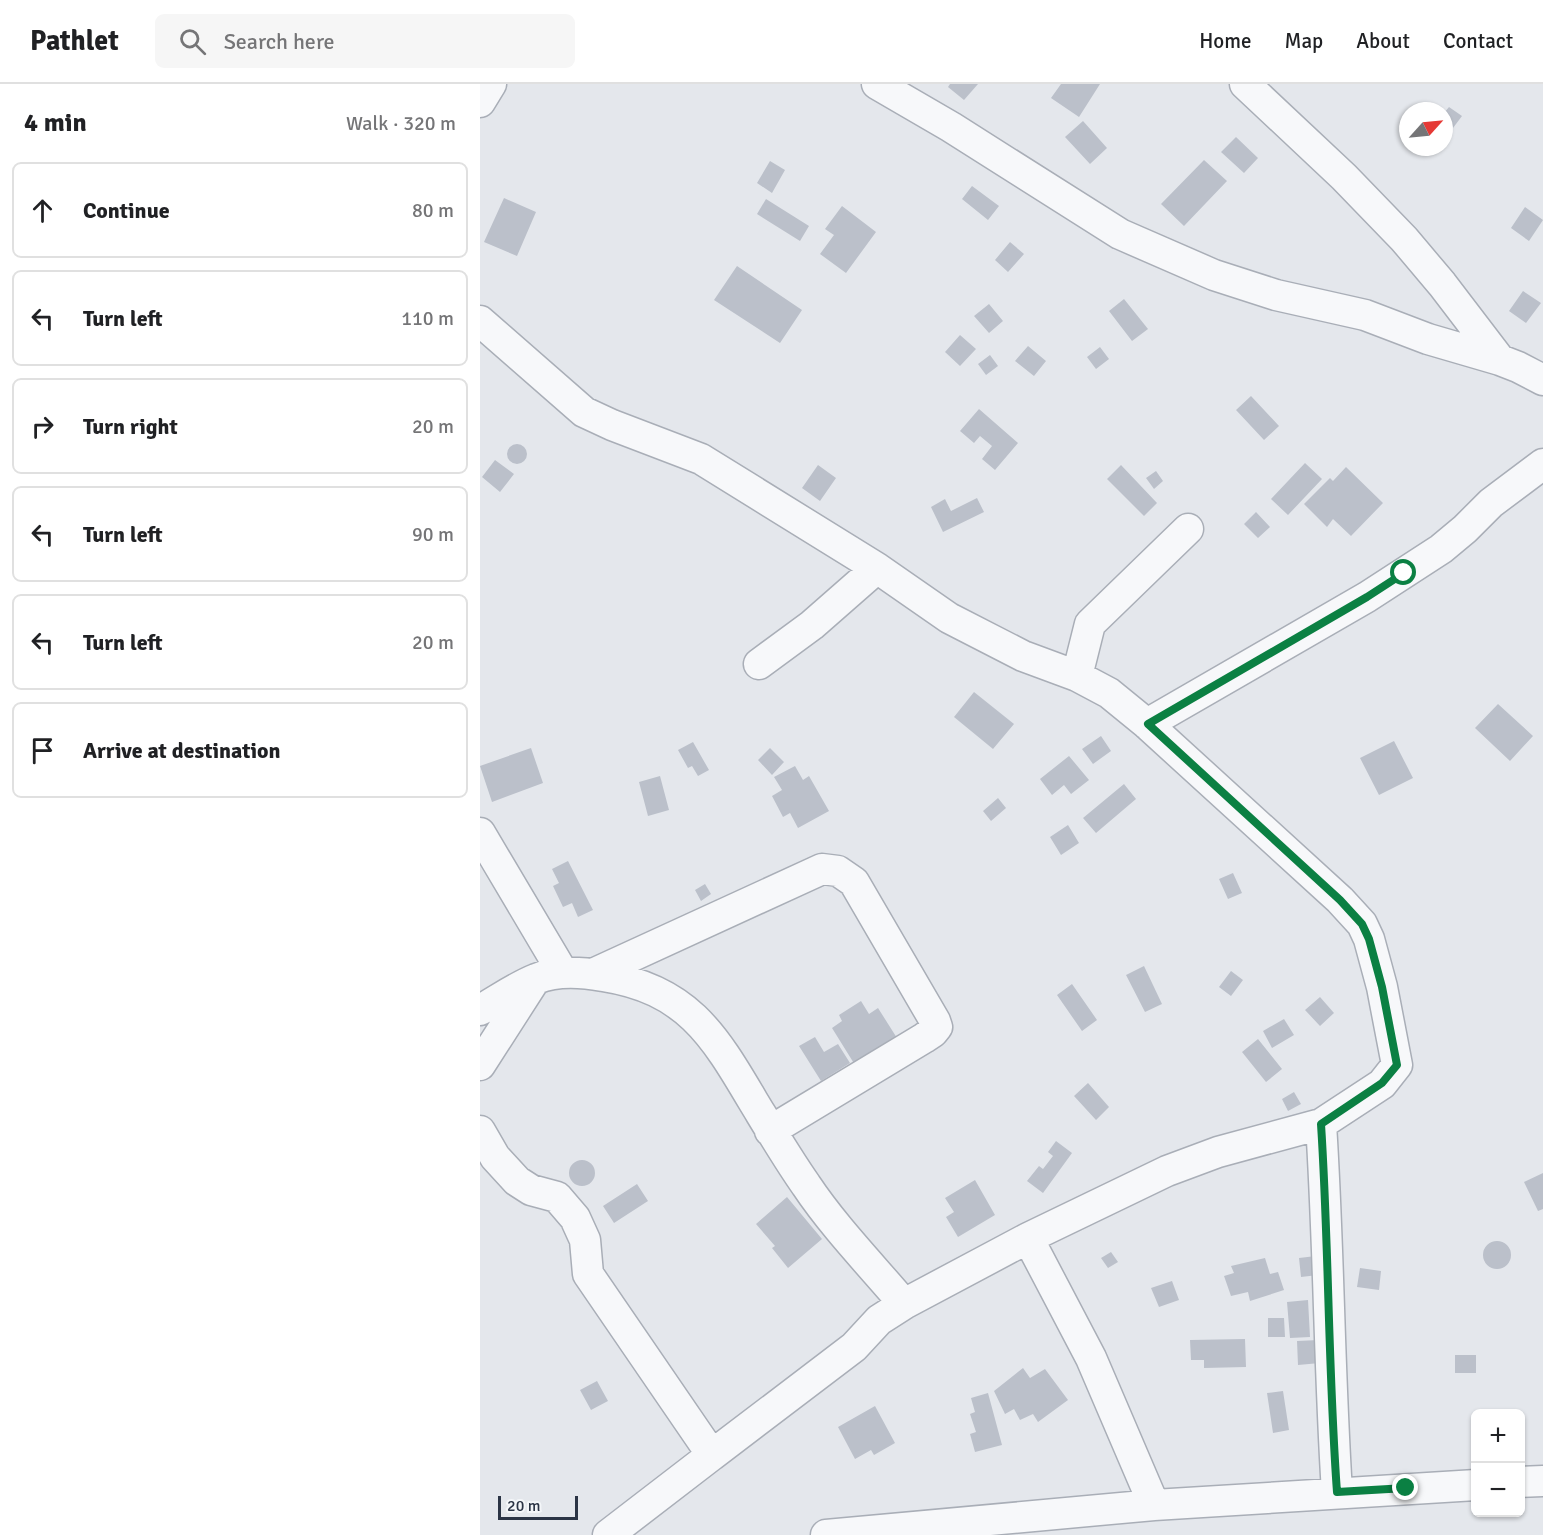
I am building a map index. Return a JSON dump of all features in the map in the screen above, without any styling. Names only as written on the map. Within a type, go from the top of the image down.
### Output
[{"type":"street","points":[[480,102],[491,84]]},
{"type":"street","points":[[877,84],[951,127],[1120,234],[1214,275],[1276,295],[1365,315],[1428,339],[1500,360],[1543,380]]},
{"type":"street","points":[[1245,84],[1344,177],[1404,239],[1500,360]]},
{"type":"street","points":[[480,321],[584,412],[700,459],[877,568],[949,618],[1023,656],[1077,676],[1109,693],[1148,724],[1340,900],[1362,924],[1369,939],[1382,987],[1397,1065],[1382,1083],[1321,1124],[1218,1152],[1167,1171],[1028,1238],[904,1304],[879,1320],[854,1347],[608,1535]]},
{"type":"street","points":[[1148,724],[1367,597],[1441,549],[1491,503],[1543,464]]},
{"type":"street","points":[[1077,676],[1090,624],[1188,529]]},
{"type":"street","points":[[759,664],[812,625],[877,568]]},
{"type":"street","points":[[480,833],[549,976]]},
{"type":"street","points":[[593,974],[822,869],[838,871],[854,882],[937,1027],[924,1038],[771,1131]]},
{"type":"street","points":[[480,1010],[549,976],[593,974],[649,987],[680,1006],[704,1026],[724,1051],[807,1187],[904,1304]]},
{"type":"street","points":[[480,1065],[549,976]]},
{"type":"street","points":[[1321,1124],[1327,1221],[1331,1399],[1337,1492]]},
{"type":"street","points":[[480,1131],[495,1157],[517,1181],[531,1190],[557,1197],[575,1218],[585,1240],[588,1274],[712,1455]]},
{"type":"street","points":[[1028,1238],[1091,1358],[1154,1504]]},
{"type":"street","points":[[1525,1482],[1543,1481]]},
{"type":"street","points":[[826,1535],[1154,1504],[1471,1485]]},
{"type":"building","points":[[950,84],[978,84],[964,100],[948,87]]},
{"type":"building","points":[[1061,84],[1100,84],[1079,117],[1051,98]]},
{"type":"building","points":[[1453,110],[1462,116],[1453,128]]},
{"type":"building","points":[[1083,121],[1107,148],[1090,164],[1065,137]]},
{"type":"building","points":[[1236,137],[1258,158],[1244,173],[1221,152]]},
{"type":"building","points":[[1204,160],[1227,181],[1184,226],[1161,204]]},
{"type":"building","points":[[770,161],[785,170],[772,193],[757,183]]},
{"type":"building","points":[[972,186],[999,206],[988,220],[962,199]]},
{"type":"building","points":[[504,198],[536,212],[517,256],[484,242]]},
{"type":"building","points":[[766,199],[809,226],[800,241],[757,214]]},
{"type":"building","points":[[842,206],[876,232],[846,273],[820,254],[834,235],[825,229]]},
{"type":"building","points":[[1525,207],[1543,220],[1529,241],[1511,228]]},
{"type":"building","points":[[1010,242],[1024,254],[1008,272],[995,260]]},
{"type":"building","points":[[737,266],[802,310],[780,343],[714,300]]},
{"type":"building","points":[[1523,291],[1541,303],[1526,323],[1509,311]]},
{"type":"building","points":[[1124,299],[1148,329],[1132,341],[1109,311]]},
{"type":"building","points":[[989,304],[1003,321],[989,333],[974,316]]},
{"type":"building","points":[[960,335],[976,349],[960,366],[945,352]]},
{"type":"building","points":[[1028,346],[1046,361],[1034,376],[1015,361]]},
{"type":"building","points":[[1100,347],[1109,359],[1096,369],[1087,357]]},
{"type":"building","points":[[990,355],[998,366],[986,375],[978,364]]},
{"type":"building","points":[[1251,396],[1279,426],[1264,440],[1236,410]]},
{"type":"building","points":[[979,409],[1018,443],[995,470],[982,459],[992,446],[980,436],[974,443],[960,431]]},
{"type":"building","points":[[513,444],[521,444],[527,450],[527,458],[521,464],[513,464],[507,458],[507,450]]},
{"type":"building","points":[[495,460],[514,474],[500,492],[482,477]]},
{"type":"building","points":[[1305,463],[1322,479],[1288,515],[1271,499]]},
{"type":"building","points":[[818,465],[836,478],[820,501],[802,488]]},
{"type":"building","points":[[1121,465],[1157,503],[1144,516],[1107,479]]},
{"type":"building","points":[[1346,467],[1383,503],[1351,536],[1333,519],[1327,527],[1304,504],[1330,478],[1333,481]]},
{"type":"building","points":[[1156,471],[1163,481],[1154,489],[1146,478]]},
{"type":"building","points":[[977,498],[984,512],[943,532],[931,507],[945,499],[951,511]]},
{"type":"building","points":[[1256,512],[1270,527],[1258,538],[1244,524]]},
{"type":"building","points":[[974,692],[1014,724],[993,749],[954,717]]},
{"type":"building","points":[[1498,704],[1533,736],[1510,761],[1475,728]]},
{"type":"building","points":[[1101,736],[1111,751],[1093,764],[1082,749]]},
{"type":"building","points":[[1394,741],[1413,778],[1379,795],[1360,758]]},
{"type":"building","points":[[693,742],[709,770],[698,776],[692,766],[688,768],[678,750]]},
{"type":"building","points":[[531,748],[543,783],[492,802],[480,766]]},
{"type":"building","points":[[770,748],[784,762],[772,775],[758,760]]},
{"type":"building","points":[[1069,756],[1089,780],[1071,794],[1064,785],[1052,795],[1040,779]]},
{"type":"building","points":[[795,766],[803,780],[809,776],[829,811],[798,828],[790,813],[783,817],[772,796],[782,790],[774,777]]},
{"type":"building","points":[[660,776],[669,810],[648,816],[639,782]]},
{"type":"building","points":[[1124,784],[1136,799],[1096,833],[1083,818]]},
{"type":"building","points":[[998,798],[1006,808],[991,821],[983,811]]},
{"type":"building","points":[[1068,825],[1079,843],[1061,855],[1050,837]]},
{"type":"building","points":[[568,861],[593,910],[578,917],[572,903],[563,907],[553,886],[559,883],[552,869]]},
{"type":"building","points":[[1233,873],[1242,893],[1228,899],[1219,879]]},
{"type":"building","points":[[705,884],[711,894],[701,901],[695,890]]},
{"type":"building","points":[[1144,966],[1162,1004],[1145,1012],[1126,975]]},
{"type":"building","points":[[1231,971],[1243,980],[1231,996],[1219,987]]},
{"type":"building","points":[[1072,984],[1097,1020],[1082,1031],[1057,995]]},
{"type":"building","points":[[1320,997],[1334,1013],[1320,1026],[1305,1010]]},
{"type":"building","points":[[861,1001],[869,1014],[878,1008],[897,1038],[855,1065],[832,1028],[842,1021],[839,1015]]},
{"type":"building","points":[[1284,1019],[1294,1035],[1272,1048],[1263,1031]]},
{"type":"building","points":[[815,1037],[824,1052],[838,1044],[850,1063],[821,1081],[799,1046]]},
{"type":"building","points":[[1258,1039],[1282,1069],[1266,1082],[1242,1052]]},
{"type":"building","points":[[1088,1083],[1109,1107],[1096,1120],[1074,1096]]},
{"type":"building","points":[[1294,1092],[1301,1104],[1288,1111],[1282,1099]]},
{"type":"building","points":[[1056,1141],[1072,1153],[1043,1193],[1027,1181],[1039,1166],[1043,1169],[1053,1156],[1048,1152]]},
{"type":"building","points":[[582,1160],[591,1164],[595,1173],[591,1182],[582,1186],[573,1182],[569,1173],[573,1164]]},
{"type":"building","points":[[1543,1173],[1543,1209],[1538,1211],[1524,1182]]},
{"type":"building","points":[[975,1180],[995,1215],[958,1237],[946,1217],[954,1212],[945,1198]]},
{"type":"building","points":[[637,1184],[648,1201],[614,1223],[603,1206]]},
{"type":"building","points":[[787,1197],[822,1239],[788,1268],[772,1248],[775,1246],[756,1224]]},
{"type":"building","points":[[1497,1241],[1507,1245],[1511,1255],[1507,1265],[1497,1269],[1487,1265],[1483,1255],[1487,1245]]},
{"type":"building","points":[[1111,1252],[1118,1262],[1108,1268],[1101,1258]]},
{"type":"building","points":[[1316,1256],[1318,1275],[1301,1277],[1299,1258]]},
{"type":"building","points":[[1265,1258],[1270,1274],[1278,1272],[1284,1290],[1250,1301],[1248,1292],[1231,1296],[1224,1276],[1234,1273],[1231,1266]]},
{"type":"building","points":[[1360,1268],[1381,1271],[1379,1290],[1357,1287]]},
{"type":"building","points":[[1172,1281],[1179,1300],[1159,1307],[1151,1288]]},
{"type":"building","points":[[1308,1300],[1310,1337],[1290,1338],[1287,1302]]},
{"type":"building","points":[[1268,1318],[1284,1318],[1285,1337],[1268,1337]]},
{"type":"building","points":[[1245,1339],[1246,1367],[1204,1368],[1204,1360],[1191,1360],[1190,1340]]},
{"type":"building","points":[[1319,1340],[1320,1363],[1298,1365],[1297,1341]]},
{"type":"building","points":[[1455,1355],[1476,1355],[1476,1373],[1455,1373]]},
{"type":"building","points":[[1023,1368],[1030,1378],[1045,1369],[1068,1400],[1038,1422],[1033,1414],[1020,1420],[1014,1409],[1005,1414],[994,1391]]},
{"type":"building","points":[[597,1381],[608,1401],[591,1410],[580,1390]]},
{"type":"building","points":[[1283,1391],[1289,1430],[1273,1433],[1267,1393]]},
{"type":"building","points":[[988,1393],[1002,1445],[975,1452],[970,1434],[976,1432],[970,1414],[975,1412],[971,1398]]},
{"type":"building","points":[[875,1406],[895,1443],[874,1455],[871,1450],[855,1459],[838,1427]]},
{"type":"route","points":[[1404,573],[1367,597],[1148,724],[1340,900],[1362,924],[1369,939],[1382,987],[1397,1065],[1382,1083],[1321,1124],[1327,1221],[1331,1399],[1337,1492],[1406,1488]]}]
